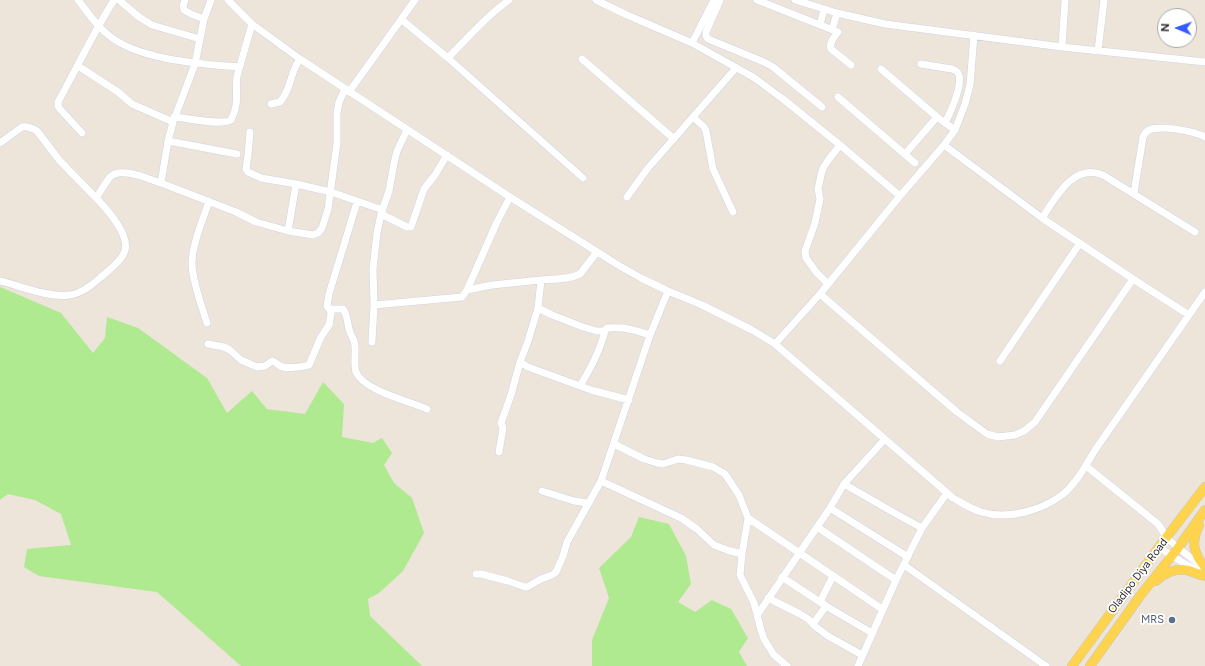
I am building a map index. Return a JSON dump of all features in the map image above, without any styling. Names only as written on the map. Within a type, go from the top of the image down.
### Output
[{"type":"main road","name":"Oladipo Diya Road","points":[[1072,666],[1205,487]]},
{"type":"main road","name":"Oladipo Diya Road","points":[[1090,666],[1140,596],[1172,556],[1205,510]]},
{"type":"main road","points":[[1205,514],[1195,534],[1194,548],[1197,556],[1205,568]]},
{"type":"main road","points":[[1140,596],[1160,577],[1169,572],[1186,570],[1205,576]]},
{"type":"street","points":[[78,0],[98,26],[123,46],[164,58],[196,64],[239,67]]},
{"type":"street","points":[[82,133],[57,104],[98,26],[114,0]]},
{"type":"street","points":[[119,0],[139,17],[152,25],[200,39]]},
{"type":"street","points":[[185,0],[183,6],[184,10],[204,19]]},
{"type":"street","points":[[161,183],[173,120],[196,64],[204,19],[211,0]]},
{"type":"street","points":[[228,0],[252,24],[300,59],[510,197],[597,252],[641,278],[702,305],[752,330],[775,344],[947,493],[979,511],[994,514],[1017,514],[1042,506],[1062,494],[1086,466],[1095,450],[1205,292]]},
{"type":"street","points":[[96,198],[111,177],[120,172],[140,176],[161,183],[236,212],[256,222],[288,231],[313,235],[318,232],[322,228],[325,219],[331,192],[337,143],[337,113],[339,102],[402,20],[415,0]]},
{"type":"street","points":[[448,58],[499,7],[509,0]]},
{"type":"street","points":[[596,0],[692,43],[752,77],[783,99],[900,196]]},
{"type":"street","points":[[692,43],[714,0]]},
{"type":"street","points":[[720,0],[706,32],[708,39],[773,67],[822,107]]},
{"type":"street","points":[[757,0],[838,32],[831,43],[831,49],[851,65]]},
{"type":"street","points":[[795,0],[837,13],[885,24],[1062,47],[1205,62]]},
{"type":"street","points":[[1062,47],[1066,0]]},
{"type":"street","points":[[1098,51],[1104,0]]},
{"type":"street","points":[[820,25],[824,9]]},
{"type":"street","points":[[832,30],[837,13]]},
{"type":"street","points":[[402,20],[448,58],[583,178]]},
{"type":"street","points":[[78,66],[118,92],[132,104],[173,120],[228,121],[231,120],[236,105],[236,82],[252,24]]},
{"type":"street","points":[[775,344],[820,294],[944,145],[954,130],[965,104],[970,85],[974,36]]},
{"type":"street","points":[[271,104],[280,102],[288,91],[294,68],[300,59]]},
{"type":"street","points":[[582,59],[674,139]]},
{"type":"street","points":[[921,64],[952,69],[957,71],[959,74],[957,95],[945,123]]},
{"type":"street","points":[[627,197],[648,168],[736,68]]},
{"type":"street","points":[[882,69],[954,130]]},
{"type":"street","points":[[838,97],[915,163]]},
{"type":"street","points":[[693,117],[704,127],[706,131],[713,169],[733,212]]},
{"type":"street","points":[[904,154],[937,117]]},
{"type":"street","points":[[0,143],[22,127],[27,126],[37,131],[60,161],[114,218],[126,242],[125,252],[122,257],[92,285],[79,292],[65,296],[55,296],[0,281]]},
{"type":"street","points":[[1134,193],[1143,137],[1147,131],[1155,129],[1178,129],[1205,137]]},
{"type":"street","points":[[372,342],[374,305],[373,269],[377,233],[389,191],[394,163],[407,130]]},
{"type":"street","points":[[250,132],[246,170],[261,178],[331,192],[382,212],[407,227],[411,227],[424,189],[435,175],[447,155]]},
{"type":"street","points":[[168,141],[237,154]]},
{"type":"street","points":[[828,284],[816,272],[806,258],[806,252],[819,204],[820,196],[818,189],[821,175],[829,159],[840,145]]},
{"type":"street","points":[[944,145],[1042,218],[1189,315]]},
{"type":"street","points":[[1042,218],[1062,189],[1071,180],[1086,172],[1097,172],[1134,193],[1194,232]]},
{"type":"street","points":[[288,231],[296,184]]},
{"type":"street","points":[[374,305],[464,296],[497,222],[510,197]]},
{"type":"street","points":[[207,323],[193,275],[192,264],[195,245],[209,201]]},
{"type":"street","points":[[208,344],[224,347],[247,364],[257,367],[266,366],[272,361],[282,367],[292,368],[308,366],[324,332],[329,325],[331,314],[330,309],[327,306],[329,294],[357,202]]},
{"type":"street","points":[[1000,361],[1080,243]]},
{"type":"street","points":[[467,290],[492,285],[568,278],[582,272],[597,252]]},
{"type":"street","points":[[820,294],[957,412],[987,434],[1001,437],[1016,435],[1024,431],[1035,422],[1133,279]]},
{"type":"street","points":[[499,452],[503,428],[501,423],[538,308],[541,280]]},
{"type":"street","points":[[476,574],[481,574],[528,587],[538,580],[554,574],[563,556],[566,544],[601,481],[650,335],[668,291]]},
{"type":"street","points":[[538,308],[583,327],[605,331],[608,328],[626,328],[650,335]]},
{"type":"street","points":[[330,309],[343,309],[345,312],[354,341],[355,367],[359,376],[370,385],[388,395],[427,409]]},
{"type":"street","points":[[580,386],[602,345],[605,331]]},
{"type":"street","points":[[520,362],[528,367],[591,390],[629,400]]},
{"type":"street","points":[[758,614],[830,508],[844,484],[885,439]]},
{"type":"street","points":[[614,444],[644,459],[657,463],[663,464],[678,459],[713,467],[725,474],[739,495],[748,518],[740,575],[758,614],[761,630],[768,645],[774,655],[787,666]]},
{"type":"street","points":[[1086,466],[1158,524],[1167,538],[1205,568]]},
{"type":"street","points":[[601,481],[681,518],[697,529],[714,544],[727,550],[742,554]]},
{"type":"street","points":[[844,484],[898,516],[922,528]]},
{"type":"street","points":[[542,491],[588,503]]},
{"type":"street","points":[[859,665],[882,609],[922,528],[947,493]]},
{"type":"street","points":[[830,508],[908,557]]},
{"type":"street","points":[[748,518],[882,609]]},
{"type":"street","points":[[817,527],[896,580]]},
{"type":"street","points":[[1160,547],[1205,576]]},
{"type":"street","points":[[904,564],[1046,666]]},
{"type":"street","points":[[813,624],[823,604],[833,576]]},
{"type":"street","points":[[782,577],[823,604],[872,633]]},
{"type":"street","points":[[768,598],[800,614],[828,636],[862,655]]},
{"type":"green space","points":[[0,287],[61,313],[93,353],[105,338],[107,317],[138,328],[207,378],[227,413],[252,391],[267,409],[305,414],[323,382],[344,404],[342,437],[373,443],[382,438],[392,453],[384,465],[394,483],[412,498],[424,533],[403,571],[379,593],[368,599],[370,616],[422,666],[241,666],[157,592],[39,576],[24,567],[27,549],[71,545],[61,514],[35,500],[8,494],[0,500]]},
{"type":"green space","points":[[639,517],[669,524],[686,556],[691,584],[678,602],[695,612],[712,600],[731,609],[748,638],[739,652],[747,666],[592,666],[592,640],[609,598],[599,568],[631,537]]},
{"type":"place","name":"MRS","points":[[1172,620]]}]
